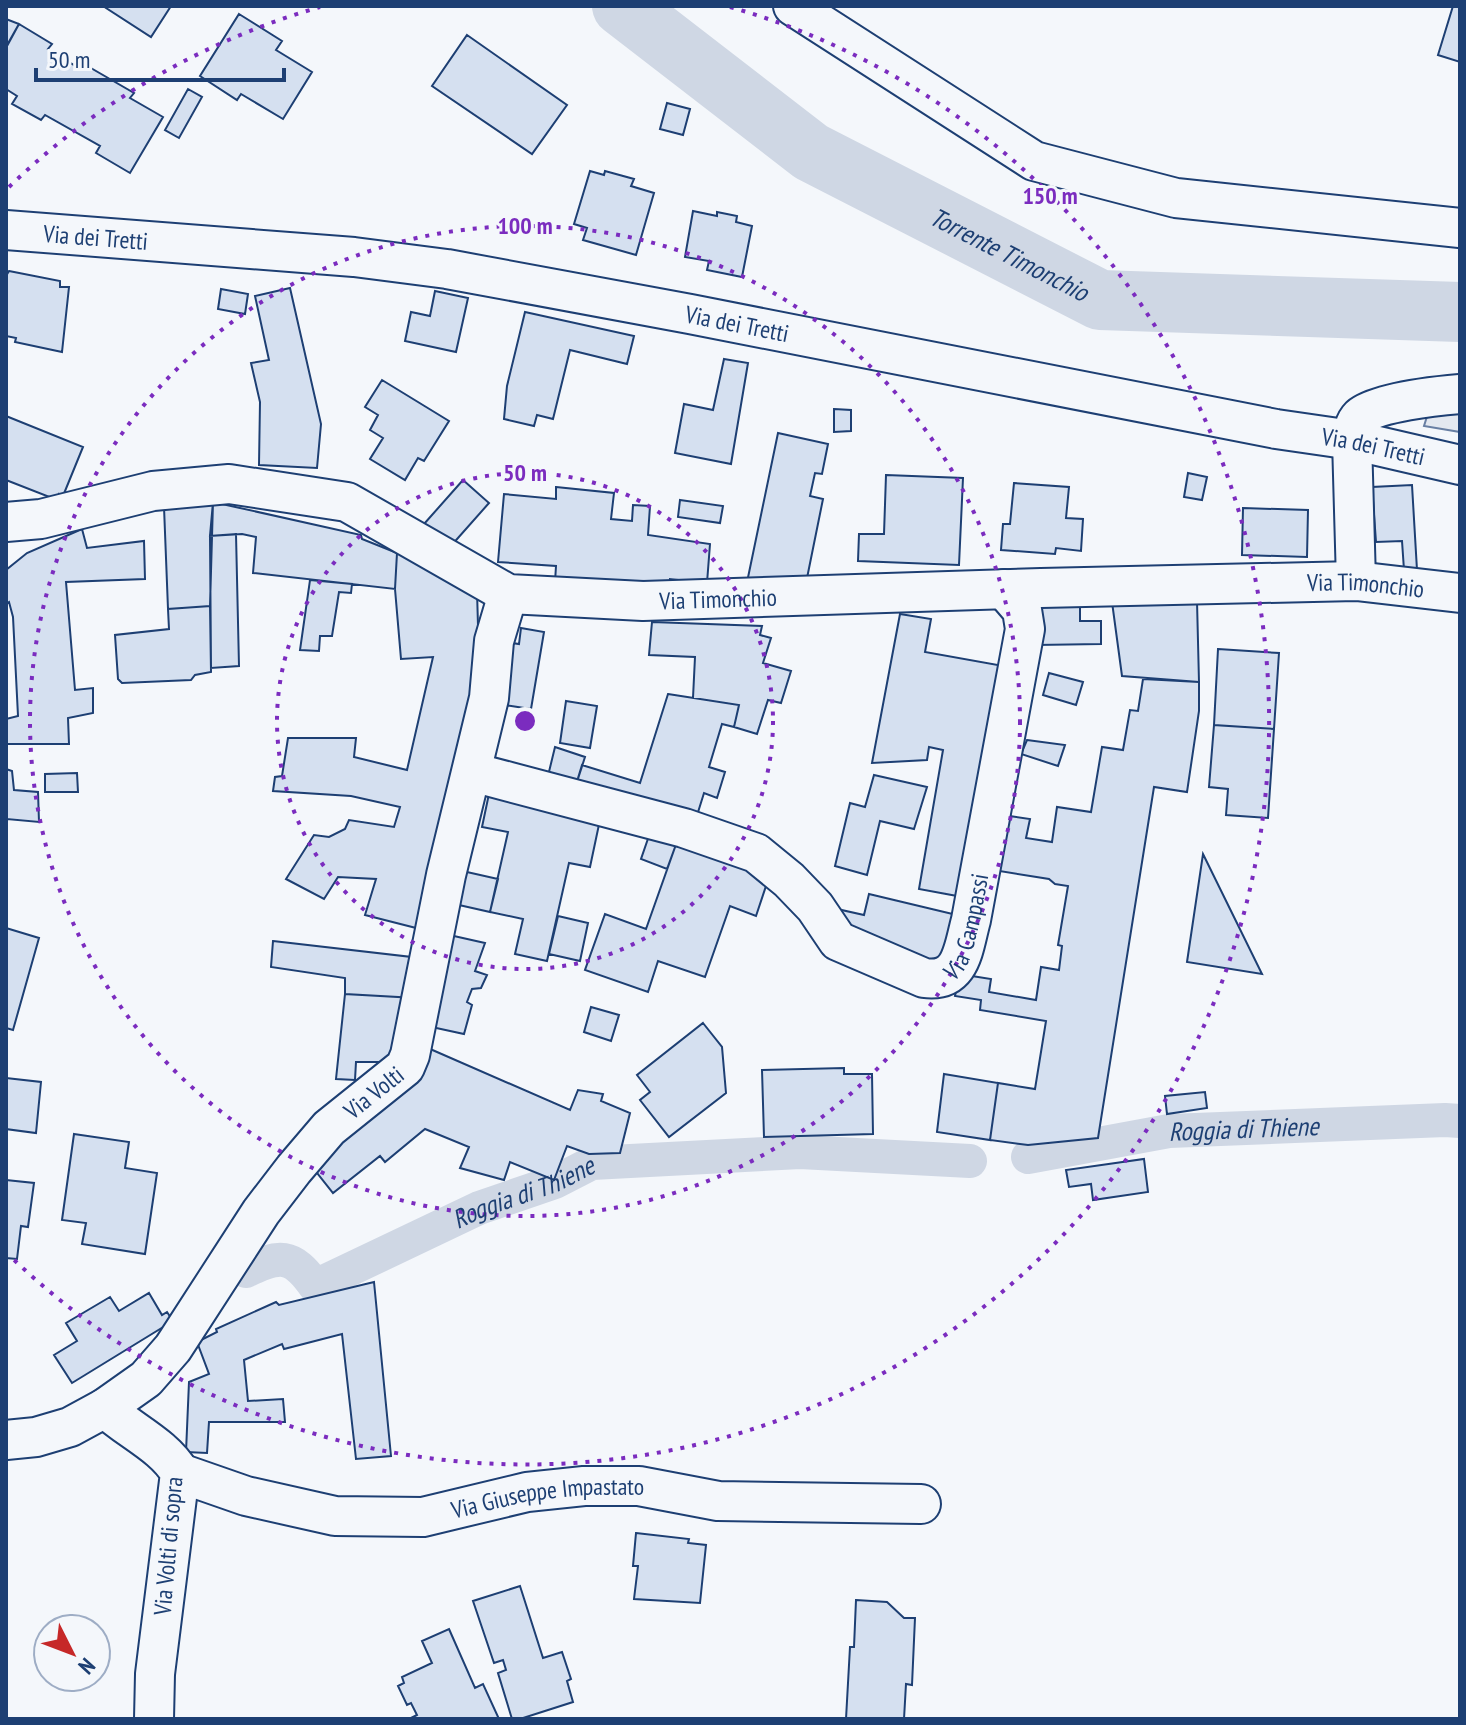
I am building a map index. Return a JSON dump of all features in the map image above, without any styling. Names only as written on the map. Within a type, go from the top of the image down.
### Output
[{"type":"street","points":[[793,6],[1034,161],[1176,198],[1460,228]]},
{"type":"street","name":"Via dei Tretti","points":[[6,230],[354,257],[447,269],[1276,429],[1352,440],[1460,465]]},
{"type":"street","points":[[1356,581],[1354,425],[1360,417],[1375,409],[1433,396],[1460,394]]},
{"type":"street","name":"Via Timonchio","points":[[6,522],[41,519],[153,491],[229,484],[347,502],[508,594],[643,601],[1356,581],[1460,593]]},
{"type":"street","name":"Via Campassi","points":[[472,772],[684,828],[756,853],[815,907],[838,941],[924,978],[937,980],[949,976],[960,962],[971,920],[1025,629],[1022,610],[1004,589]]},
{"type":"street","name":"Via Volti","points":[[6,1440],[36,1437],[70,1427],[105,1408],[146,1379],[173,1348],[261,1212],[329,1128],[405,1067],[446,875],[489,698],[494,641],[508,594]]},
{"type":"street","name":"Via Volti di sopra","points":[[105,1408],[122,1424],[172,1459],[180,1473],[155,1674],[154,1719]]},
{"type":"street","name":"Via Giuseppe Impastato","points":[[180,1473],[246,1496],[335,1516],[423,1517],[527,1492],[584,1486],[639,1486],[718,1501],[921,1504]]},
{"type":"shaded area","points":[[1460,406],[1460,432],[1424,426],[1430,407]]},
{"type":"building","points":[[103,6],[171,6],[151,37]]},
{"type":"building","points":[[1453,6],[1460,6],[1460,62],[1438,55]]},
{"type":"building","points":[[239,14],[282,41],[276,50],[312,72],[283,119],[241,94],[237,100],[200,76]]},
{"type":"building","points":[[6,19],[19,24],[7,46],[6,45]]},
{"type":"building","points":[[19,24],[52,44],[48,49],[74,65],[77,60],[134,93],[130,98],[163,117],[130,173],[96,153],[100,146],[45,115],[41,120],[12,104],[17,96],[6,89],[6,47]]},
{"type":"building","points":[[467,35],[567,105],[532,154],[432,86]]},
{"type":"building","points":[[188,89],[202,97],[179,138],[165,130]]},
{"type":"building","points":[[667,103],[690,109],[683,135],[660,129]]},
{"type":"building","points":[[590,171],[604,175],[605,171],[634,179],[631,186],[654,193],[636,255],[583,240],[587,228],[574,224]]},
{"type":"building","points":[[693,211],[737,216],[736,222],[752,226],[742,277],[707,270],[709,261],[685,257]]},
{"type":"building","points":[[9,271],[60,281],[60,287],[69,287],[62,352],[15,342],[16,338],[6,336],[6,276]]},
{"type":"building","points":[[290,288],[321,424],[317,468],[259,465],[260,402],[251,363],[269,360],[255,296]]},
{"type":"building","points":[[221,289],[248,294],[245,314],[218,309]]},
{"type":"building","points":[[435,291],[468,298],[456,352],[405,341],[411,312],[430,316]]},
{"type":"building","points":[[525,312],[634,336],[627,364],[570,350],[553,419],[537,415],[534,426],[504,419],[507,386]]},
{"type":"building","points":[[724,359],[748,363],[731,464],[675,453],[684,404],[713,410]]},
{"type":"building","points":[[382,380],[449,421],[424,461],[418,458],[405,480],[370,459],[383,438],[370,430],[378,415],[365,407]]},
{"type":"building","points":[[834,409],[851,410],[851,431],[834,432]]},
{"type":"building","points":[[6,416],[83,447],[63,496],[59,494],[57,500],[6,480]]},
{"type":"building","points":[[778,433],[828,444],[822,474],[815,473],[810,496],[823,499],[805,588],[745,592]]},
{"type":"building","points":[[1188,473],[1207,477],[1202,500],[1184,497]]},
{"type":"building","points":[[886,475],[963,478],[959,565],[858,561],[859,534],[884,534]]},
{"type":"building","points":[[463,480],[489,503],[450,547],[424,524]]},
{"type":"building","points":[[1014,483],[1069,487],[1066,518],[1083,519],[1081,551],[1056,548],[1055,554],[1001,550],[1003,524],[1010,524]]},
{"type":"building","points":[[1412,485],[1417,570],[1404,570],[1402,541],[1376,542],[1372,487]]},
{"type":"building","points":[[556,487],[614,493],[611,519],[632,521],[633,505],[650,506],[648,535],[710,544],[707,583],[670,579],[670,588],[555,582],[556,566],[498,562],[504,494],[556,499]]},
{"type":"building","points":[[680,500],[723,506],[720,523],[678,517]]},
{"type":"building","points":[[213,502],[361,535],[362,539],[397,553],[395,589],[253,573],[256,537],[242,534],[210,536]]},
{"type":"building","points":[[213,502],[210,606],[168,609],[164,507]]},
{"type":"building","points":[[1243,508],[1308,510],[1307,557],[1242,555]]},
{"type":"building","points":[[82,529],[87,548],[144,541],[145,579],[66,582],[75,690],[93,688],[93,713],[68,718],[69,744],[6,744],[6,719],[18,716],[13,617],[9,602],[6,604],[6,570],[27,553]]},
{"type":"building","points":[[236,534],[239,666],[211,668],[210,536]]},
{"type":"building","points":[[397,553],[477,591],[480,695],[420,929],[365,915],[376,879],[338,877],[324,899],[286,879],[314,835],[329,837],[345,829],[349,820],[394,827],[400,807],[351,796],[273,791],[275,777],[282,776],[288,738],[356,738],[354,757],[407,770],[433,657],[401,659],[395,589]]},
{"type":"building","points":[[310,580],[352,584],[351,593],[339,592],[332,636],[320,636],[319,651],[300,650]]},
{"type":"building","points":[[1197,601],[1199,682],[1122,676],[1112,602]]},
{"type":"building","points":[[1080,604],[1080,621],[1101,621],[1101,644],[1036,645],[1036,605]]},
{"type":"building","points":[[210,606],[211,672],[195,675],[191,680],[122,683],[118,679],[115,635],[169,629],[168,609]]},
{"type":"building","points":[[900,614],[931,619],[925,652],[1009,667],[968,898],[919,889],[943,750],[929,747],[927,760],[872,763]]},
{"type":"building","points":[[652,622],[762,626],[760,635],[771,638],[763,663],[791,671],[781,703],[768,700],[757,734],[734,727],[739,705],[693,698],[695,657],[649,655]]},
{"type":"building","points":[[521,628],[544,632],[531,709],[504,705],[512,643],[519,644]]},
{"type":"building","points":[[1218,649],[1279,653],[1274,729],[1214,725]]},
{"type":"building","points":[[1049,673],[1083,682],[1076,705],[1043,695]]},
{"type":"building","points":[[1143,679],[1199,682],[1199,711],[1187,792],[1154,787],[1098,1138],[1028,1145],[990,1140],[998,1083],[1035,1089],[1046,1021],[980,1010],[981,1000],[955,996],[959,974],[991,979],[989,992],[1036,1000],[1041,967],[1059,970],[1062,946],[1058,945],[1068,886],[1055,884],[1049,879],[987,869],[996,814],[1030,819],[1026,838],[1052,842],[1057,807],[1091,812],[1102,747],[1123,750],[1130,710],[1138,711]]},
{"type":"building","points":[[668,694],[739,705],[734,727],[722,724],[709,767],[725,772],[717,798],[704,793],[694,825],[575,788],[582,765],[640,783]]},
{"type":"building","points":[[566,701],[597,706],[590,748],[560,743]]},
{"type":"building","points":[[1214,725],[1274,729],[1268,818],[1226,815],[1228,789],[1209,787]]},
{"type":"building","points":[[1027,740],[1065,745],[1058,766],[1021,754]]},
{"type":"building","points":[[555,747],[585,757],[575,788],[547,780]]},
{"type":"building","points":[[6,769],[12,771],[14,790],[38,792],[39,822],[7,819],[6,823]]},
{"type":"building","points":[[77,773],[78,792],[45,792],[45,774]]},
{"type":"building","points":[[874,775],[927,787],[914,829],[880,821],[867,875],[835,866],[850,803],[865,807]]},
{"type":"building","points":[[490,789],[601,815],[590,867],[569,863],[547,961],[515,954],[523,919],[490,912],[508,832],[482,827]]},
{"type":"building","points":[[651,830],[678,839],[667,869],[641,859]]},
{"type":"building","points":[[679,836],[768,880],[756,916],[730,906],[705,977],[658,961],[648,992],[585,970],[605,914],[646,929]]},
{"type":"building","points":[[1203,854],[1262,974],[1187,962]]},
{"type":"building","points":[[458,870],[498,879],[490,912],[450,903]]},
{"type":"building","points":[[869,894],[961,916],[950,965],[849,937],[837,909],[864,915]]},
{"type":"building","points":[[558,916],[588,923],[580,961],[549,954]]},
{"type":"building","points":[[6,928],[39,938],[13,1030],[6,1028]]},
{"type":"building","points":[[445,934],[485,943],[475,971],[487,975],[481,988],[472,989],[467,1002],[472,1005],[464,1034],[427,1026]]},
{"type":"building","points":[[273,941],[420,958],[415,998],[345,994],[345,978],[271,967]]},
{"type":"building","points":[[345,994],[415,998],[405,1062],[356,1062],[355,1080],[336,1079]]},
{"type":"building","points":[[591,1007],[619,1015],[611,1041],[584,1032]]},
{"type":"building","points":[[703,1023],[722,1047],[726,1093],[669,1137],[640,1100],[650,1092],[637,1075]]},
{"type":"building","points":[[421,1045],[570,1110],[578,1090],[603,1094],[601,1101],[630,1113],[620,1153],[589,1154],[567,1146],[554,1180],[510,1162],[504,1180],[460,1168],[469,1147],[425,1129],[385,1162],[380,1156],[333,1193],[310,1164]]},
{"type":"building","points":[[844,1068],[844,1074],[872,1074],[873,1134],[764,1137],[762,1070]]},
{"type":"building","points":[[944,1074],[998,1083],[990,1140],[937,1132]]},
{"type":"building","points":[[6,1078],[41,1082],[36,1133],[6,1129]]},
{"type":"building","points":[[1205,1092],[1207,1108],[1167,1114],[1165,1096]]},
{"type":"building","points":[[74,1134],[129,1142],[125,1168],[157,1173],[145,1254],[82,1244],[86,1223],[62,1220]]},
{"type":"building","points":[[1144,1159],[1148,1192],[1093,1200],[1091,1184],[1069,1187],[1066,1170]]},
{"type":"building","points":[[6,1180],[34,1183],[28,1227],[21,1226],[17,1259],[6,1258]]},
{"type":"building","points":[[374,1282],[391,1456],[356,1459],[342,1334],[284,1349],[282,1344],[244,1360],[248,1401],[283,1399],[285,1422],[209,1422],[207,1453],[186,1452],[189,1382],[209,1374],[197,1342],[217,1332],[216,1329],[276,1302],[279,1305]]},
{"type":"building","points":[[149,1293],[162,1315],[167,1312],[173,1321],[72,1383],[54,1355],[77,1341],[66,1323],[110,1297],[119,1311]]},
{"type":"building","points":[[636,1533],[689,1539],[688,1543],[706,1545],[700,1603],[634,1599],[638,1566],[633,1566]]},
{"type":"building","points":[[520,1586],[543,1658],[562,1652],[571,1679],[567,1681],[573,1702],[512,1719],[498,1673],[506,1670],[503,1660],[494,1663],[473,1601]]},
{"type":"building","points":[[856,1600],[887,1602],[904,1618],[915,1618],[912,1685],[906,1684],[904,1719],[846,1719]]},
{"type":"building","points":[[449,1629],[475,1688],[483,1684],[499,1719],[409,1719],[417,1715],[411,1703],[407,1705],[398,1686],[404,1683],[402,1677],[432,1663],[422,1641]]},
{"type":"waterway","name":"Torrente Timonchio","points":[[622,6],[811,152],[1100,300],[1460,312]]},
{"type":"waterway","name":"Roggia di Thiene","points":[[1028,1157],[1169,1131],[1460,1121]]},
{"type":"waterway","name":"Roggia di Thiene","points":[[246,1271],[267,1262],[284,1260],[299,1267],[315,1286],[479,1208],[555,1182],[592,1163],[800,1152],[970,1161]]}]
